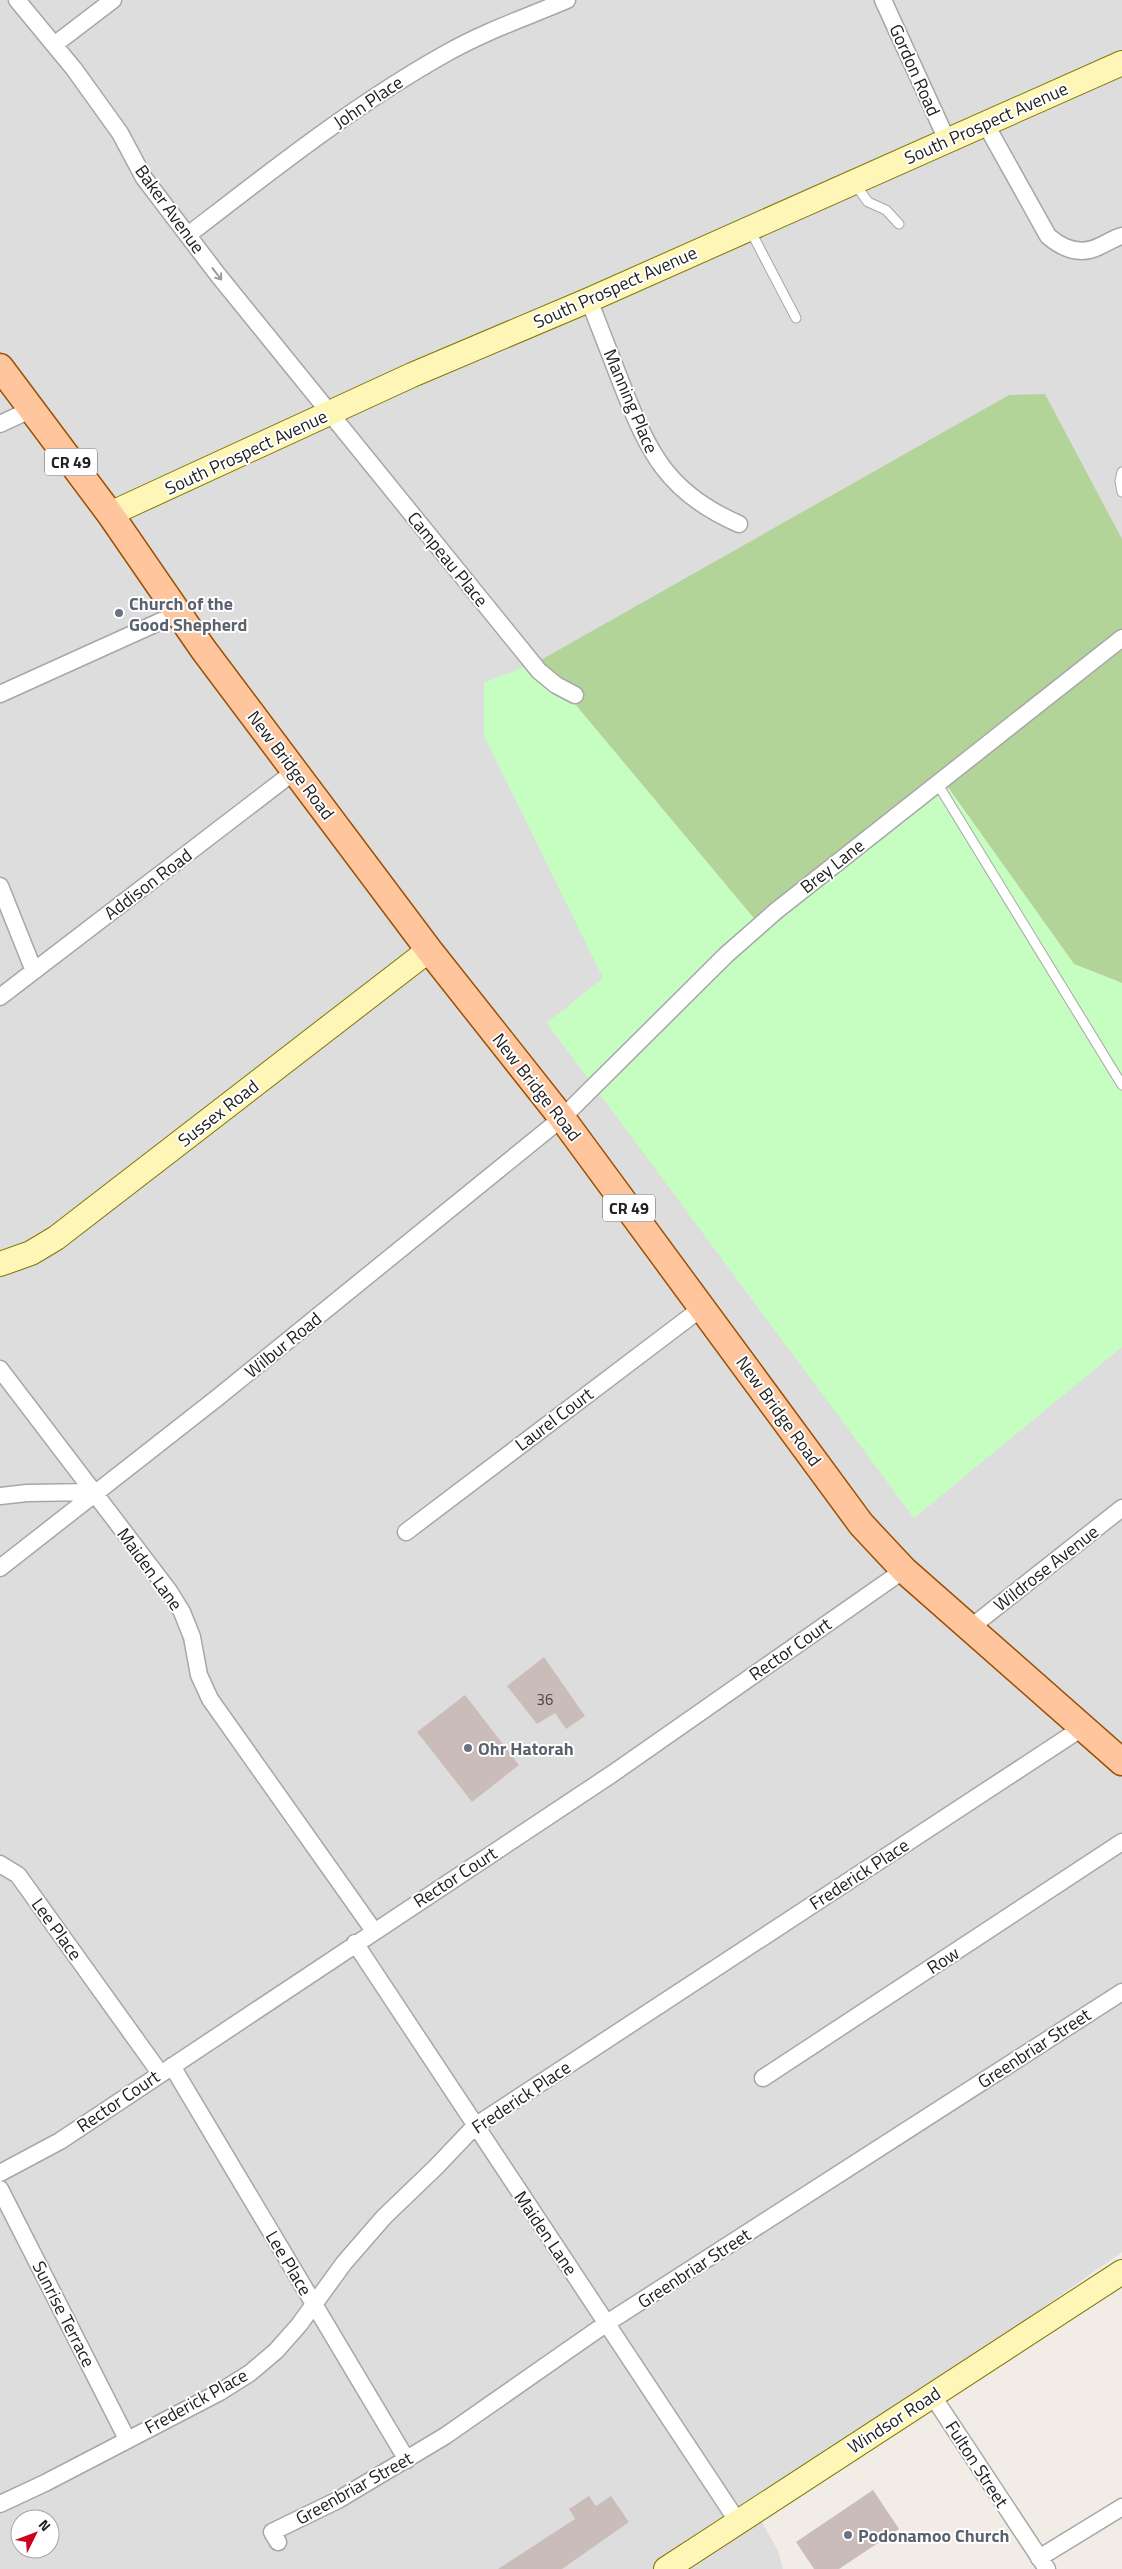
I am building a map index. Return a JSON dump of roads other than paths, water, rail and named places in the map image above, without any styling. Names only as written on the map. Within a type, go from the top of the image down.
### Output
[{"type":"main road","name":"New Bridge Road","points":[[0,367],[110,514],[179,613],[295,771],[429,950],[562,1118],[703,1307],[860,1524],[904,1570],[1122,1762]]},
{"type":"street","name":"Baker Avenue","points":[[17,0],[54,45],[120,133],[144,178],[330,413]]},
{"type":"street","points":[[54,45],[114,0]]},
{"type":"street","name":"John Place","points":[[188,235],[360,106],[418,70],[448,52],[567,0]]},
{"type":"street","name":"Gordon Road","points":[[883,0],[947,140]]},
{"type":"street","name":"South Prospect Avenue","points":[[110,514],[412,375],[589,300],[1122,63]]},
{"type":"street","points":[[986,123],[1048,236],[1059,245],[1072,250],[1086,251],[1122,236]]},
{"type":"street","name":"Manning Place","points":[[589,300],[642,436],[657,460],[674,481],[697,501],[739,524]]},
{"type":"street","points":[[0,424],[32,409]]},
{"type":"street","name":"Campeau Place","points":[[330,413],[539,671],[556,685],[575,696]]},
{"type":"street","points":[[0,694],[179,613]]},
{"type":"street","name":"Brey Lane","points":[[562,1118],[726,955],[776,911],[1122,638]]},
{"type":"street","name":"Addison Road","points":[[0,997],[295,771]]},
{"type":"street","points":[[0,886],[34,971]]},
{"type":"street","name":"Sussex Road","points":[[0,1264],[31,1253],[56,1238],[429,950]]},
{"type":"street","name":"Wilbur Road","points":[[0,1568],[94,1492],[217,1398],[562,1118]]},
{"type":"street","name":"Laurel Court","points":[[406,1532],[703,1307]]},
{"type":"street","name":"Maiden Lane","points":[[0,1369],[170,1591],[182,1612],[192,1637],[199,1675],[210,1699],[374,1931]]},
{"type":"street","points":[[0,1496],[27,1493],[94,1492]]},
{"type":"street","name":"Wildrose Avenue","points":[[970,1628],[1122,1508]]},
{"type":"street","name":"Rector Court","points":[[0,2173],[60,2141],[355,1943],[612,1774],[904,1570]]},
{"type":"street","name":"Frederick Place","points":[[0,2504],[45,2483],[220,2392],[250,2373],[276,2351],[314,2305],[344,2263],[384,2217],[475,2126],[1082,1728]]},
{"type":"street","name":"Row","points":[[763,2078],[1122,1842]]},
{"type":"street","name":"Lee Place","points":[[0,1864],[18,1875],[166,2070],[314,2305],[407,2460]]},
{"type":"street","name":"Maiden Lane","points":[[355,1943],[738,2522]]},
{"type":"street","name":"Greenbriar Street","points":[[278,2542],[272,2532],[338,2500],[445,2436],[607,2323],[1122,1992]]},
{"type":"street","name":"Sunrise Terrace","points":[[0,2189],[127,2439]]},
{"type":"street","name":"Windsor Road","points":[[666,2569],[1122,2272]]},
{"type":"street","name":"Fulton Street","points":[[932,2395],[1043,2564],[1122,2507]]},
{"type":"lane","points":[[853,182],[868,202],[886,210],[899,224]]},
{"type":"lane","points":[[749,228],[796,318]]},
{"type":"lane","points":[[1122,472],[1120,481],[1122,492]]},
{"type":"lane","points":[[937,783],[1122,1085]]},
{"type":"place","name":"Church of the Good Shepherd","points":[[119,613]]},
{"type":"place","name":"Ohr Hatorah","points":[[468,1748]]},
{"type":"place","name":"Podonamoo Church","points":[[848,2535]]}]
